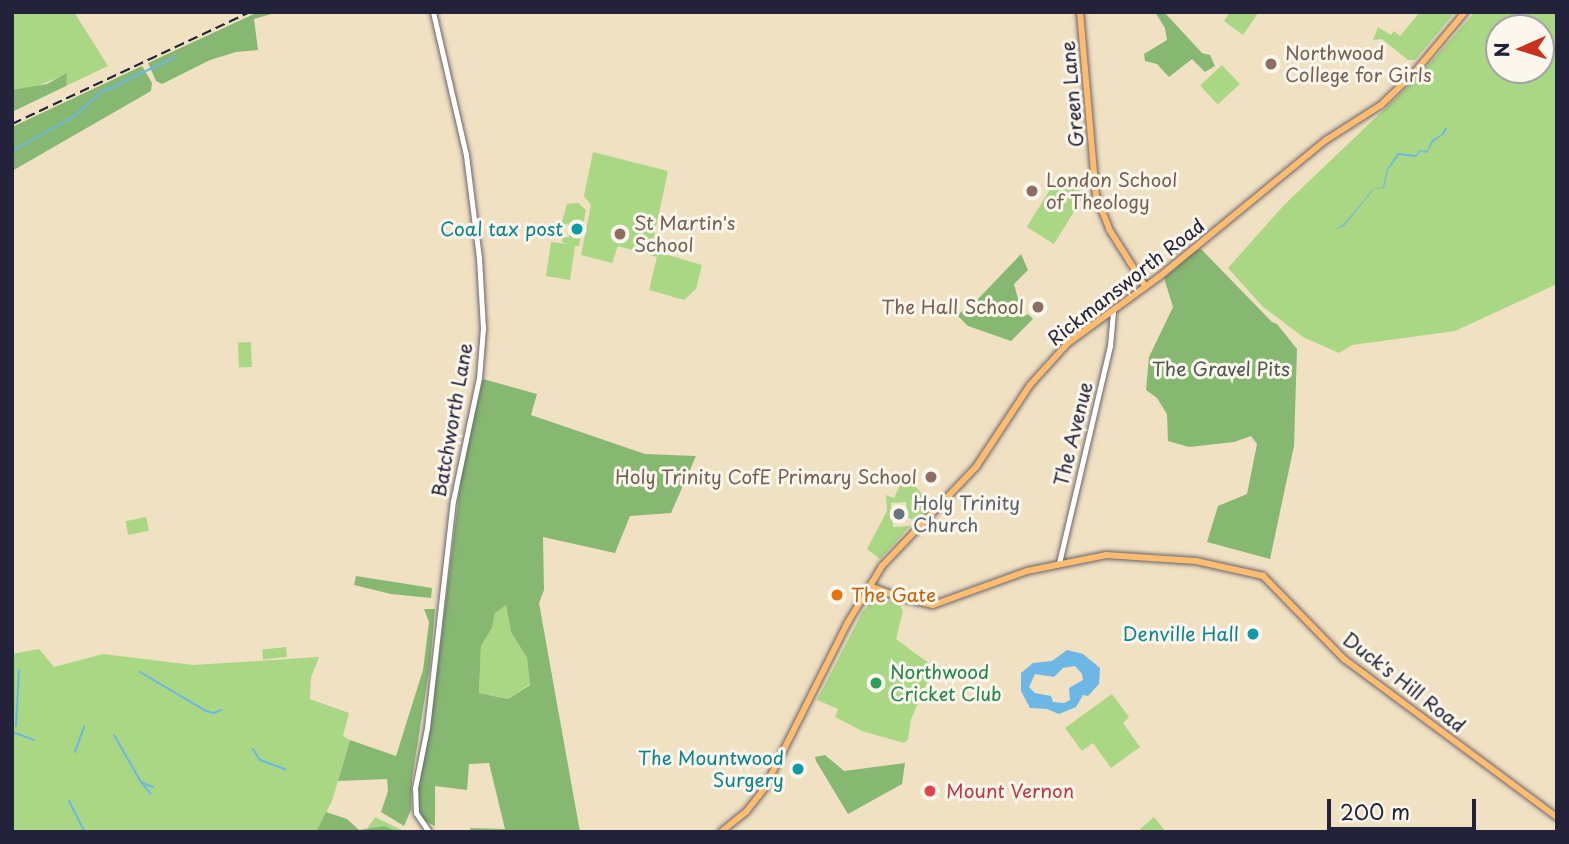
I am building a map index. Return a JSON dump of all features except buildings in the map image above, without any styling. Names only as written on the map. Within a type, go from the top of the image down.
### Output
[{"type":"main road","name":"Green Lane","points":[[1080,12],[1097,196],[1109,229],[1145,286]]},
{"type":"main road","name":"Rickmansworth Road","points":[[721,832],[746,811],[764,789],[861,600],[882,566],[976,467],[1030,385],[1068,343],[1113,312],[1326,141],[1381,105],[1414,73],[1465,12]]},
{"type":"main road","name":"Duck's Hill Road","points":[[870,586],[926,605],[939,604],[1027,571],[1106,555],[1196,561],[1263,576],[1344,659],[1557,817]]},
{"type":"main road","points":[[861,600],[887,593]]},
{"type":"street","points":[[434,15],[442,12]]},
{"type":"street","name":"Batchworth Lane","points":[[429,832],[416,813],[415,788],[427,728],[453,501],[479,378],[483,328],[479,258],[466,155],[434,15]]},
{"type":"street","name":"The Avenue","points":[[1059,563],[1110,346],[1113,312]]},
{"type":"green space","points":[[12,12],[74,12],[108,66],[66,86],[60,77],[12,96]]},
{"type":"green space","points":[[258,12],[278,12],[254,19],[258,50],[236,52],[210,60],[162,84],[156,81],[148,63]]},
{"type":"green space","points":[[1155,12],[1164,12],[1202,53],[1210,55],[1215,66],[1205,72],[1192,59],[1169,77],[1157,64],[1145,61],[1144,54],[1167,40],[1165,28]]},
{"type":"green space","points":[[1230,12],[1258,13],[1243,35],[1224,21]]},
{"type":"green space","points":[[1420,12],[1455,12],[1415,60],[1408,60],[1382,39],[1373,40],[1378,27],[1391,35],[1394,31],[1400,36]]},
{"type":"green space","points":[[1475,12],[1557,12],[1557,284],[1455,331],[1352,345],[1339,353],[1303,337],[1262,306],[1228,268],[1284,205],[1415,80]]},
{"type":"green space","points":[[1222,65],[1240,84],[1218,104],[1200,85]]},
{"type":"green space","points":[[142,66],[152,83],[151,91],[12,171],[12,127]]},
{"type":"green space","points":[[67,73],[66,86],[12,112],[12,90],[47,84]]},
{"type":"green space","points":[[593,152],[668,171],[651,250],[702,265],[696,289],[684,300],[649,290],[657,257],[618,246],[612,263],[581,255],[591,205],[584,196]]},
{"type":"green space","points":[[1058,177],[1085,194],[1054,244],[1027,227]]},
{"type":"green space","points":[[578,203],[586,210],[579,246],[575,246],[570,280],[546,276],[551,242],[568,244],[562,242],[562,238],[569,237],[568,224],[561,225],[567,204]]},
{"type":"green space","name":"The Gravel Pits","points":[[1201,249],[1277,324],[1297,349],[1294,446],[1270,559],[1207,542],[1218,506],[1247,494],[1257,444],[1251,436],[1234,442],[1189,447],[1168,441],[1167,414],[1157,398],[1146,390],[1149,357],[1173,307],[1164,278],[1195,250]]},
{"type":"green space","points":[[1021,254],[1028,270],[1014,284],[1023,317],[1028,314],[1033,319],[1011,341],[968,326],[957,315],[978,299]]},
{"type":"green space","points":[[238,342],[251,342],[252,367],[239,367]]},
{"type":"green space","points":[[483,379],[537,394],[531,415],[645,454],[696,456],[671,513],[630,516],[615,553],[543,537],[544,590],[539,603],[580,832],[471,832],[470,828],[505,829],[489,763],[469,764],[467,790],[435,786],[435,826],[421,819],[417,793],[431,720],[463,462]],"holes":[[[506,605],[511,632],[527,658],[530,685],[508,699],[479,693],[481,646],[492,628],[495,613]]]},
{"type":"green space","points":[[905,475],[933,506],[916,522],[907,517],[906,502],[891,503],[893,527],[910,526],[880,559],[867,549],[887,511],[886,495],[894,498]]},
{"type":"green space","points":[[146,517],[149,531],[128,535],[125,521]]},
{"type":"green space","points":[[356,576],[432,588],[431,598],[391,594],[354,585]]},
{"type":"green space","name":"Northwood Cricket Club","points":[[883,599],[899,604],[903,611],[896,639],[934,667],[911,719],[908,740],[904,743],[862,731],[835,717],[838,709],[817,700],[863,611],[871,603]]},
{"type":"green space","points":[[506,604],[511,632],[527,658],[530,684],[508,699],[479,693],[481,646],[492,628],[495,613]]},
{"type":"green space","points":[[424,609],[435,609],[430,665],[412,779],[411,810],[404,826],[381,812],[388,791],[387,779],[338,781],[350,740],[396,756],[423,670],[429,622]]},
{"type":"green space","points":[[286,647],[287,657],[263,659],[262,650]]},
{"type":"green space","points":[[39,649],[54,667],[103,654],[193,665],[319,657],[311,678],[310,699],[349,713],[343,736],[350,740],[332,801],[316,832],[12,832],[12,654]]},
{"type":"green space","points":[[1112,694],[1129,717],[1123,723],[1140,747],[1111,768],[1093,743],[1082,751],[1065,728]]},
{"type":"green space","points":[[825,755],[844,771],[905,763],[902,784],[848,814],[816,761],[815,757]]},
{"type":"green space","points":[[326,812],[347,819],[359,830],[385,826],[397,832],[316,832]]},
{"type":"green space","points":[[375,817],[406,832],[367,829]]},
{"type":"green space","points":[[1154,817],[1166,832],[1137,832]]},
{"type":"water","points":[[1445,127],[1447,129],[1444,134],[1433,142],[1427,153],[1421,151],[1416,157],[1399,155],[1388,170],[1384,188],[1374,189],[1344,226],[1334,230],[1344,224],[1373,189],[1383,187],[1387,169],[1398,153],[1416,155],[1420,150],[1427,151],[1432,140],[1442,134]]},
{"type":"water","points":[[1067,650],[1083,654],[1100,668],[1099,684],[1088,696],[1083,695],[1076,707],[1059,714],[1047,709],[1030,708],[1021,691],[1021,673],[1033,663],[1052,661]],"holes":[[[1075,666],[1082,674],[1083,680],[1069,688],[1070,700],[1064,703],[1053,702],[1051,696],[1035,693],[1029,687],[1035,674],[1054,677],[1063,668]]]},
{"type":"waterway","points":[[12,151],[73,117],[102,92],[175,57]]},
{"type":"waterway","points":[[16,726],[19,670]]},
{"type":"waterway","points":[[140,672],[206,711],[214,713],[221,710]]},
{"type":"waterway","points":[[75,752],[84,727]]},
{"type":"waterway","points":[[15,733],[34,740]]},
{"type":"waterway","points":[[114,735],[141,782],[153,787]]},
{"type":"waterway","points":[[253,749],[260,760],[285,769]]},
{"type":"waterway","points":[[142,783],[151,794]]},
{"type":"waterway","points":[[69,801],[85,832]]},
{"type":"railway","points":[[12,124],[250,12]]},
{"type":"place","name":"Northwood College for Girls","points":[[1271,64]]},
{"type":"place","name":"London School of Theology","points":[[1032,191]]},
{"type":"place","name":"Coal tax post","points":[[577,229]]},
{"type":"place","name":"St Martin's School","points":[[620,234]]},
{"type":"place","name":"The Hall School","points":[[1038,307]]},
{"type":"place","name":"Holy Trinity CofE Primary School","points":[[931,477]]},
{"type":"place","name":"Holy Trinity Church","points":[[899,514]]},
{"type":"place","name":"The Gate","points":[[837,595]]},
{"type":"place","name":"Denville Hall","points":[[1253,634]]},
{"type":"place","name":"Northwood Cricket Club","points":[[876,683]]},
{"type":"place","name":"The Mountwood Surgery","points":[[798,769]]},
{"type":"place","name":"Mount Vernon","points":[[930,791]]}]
